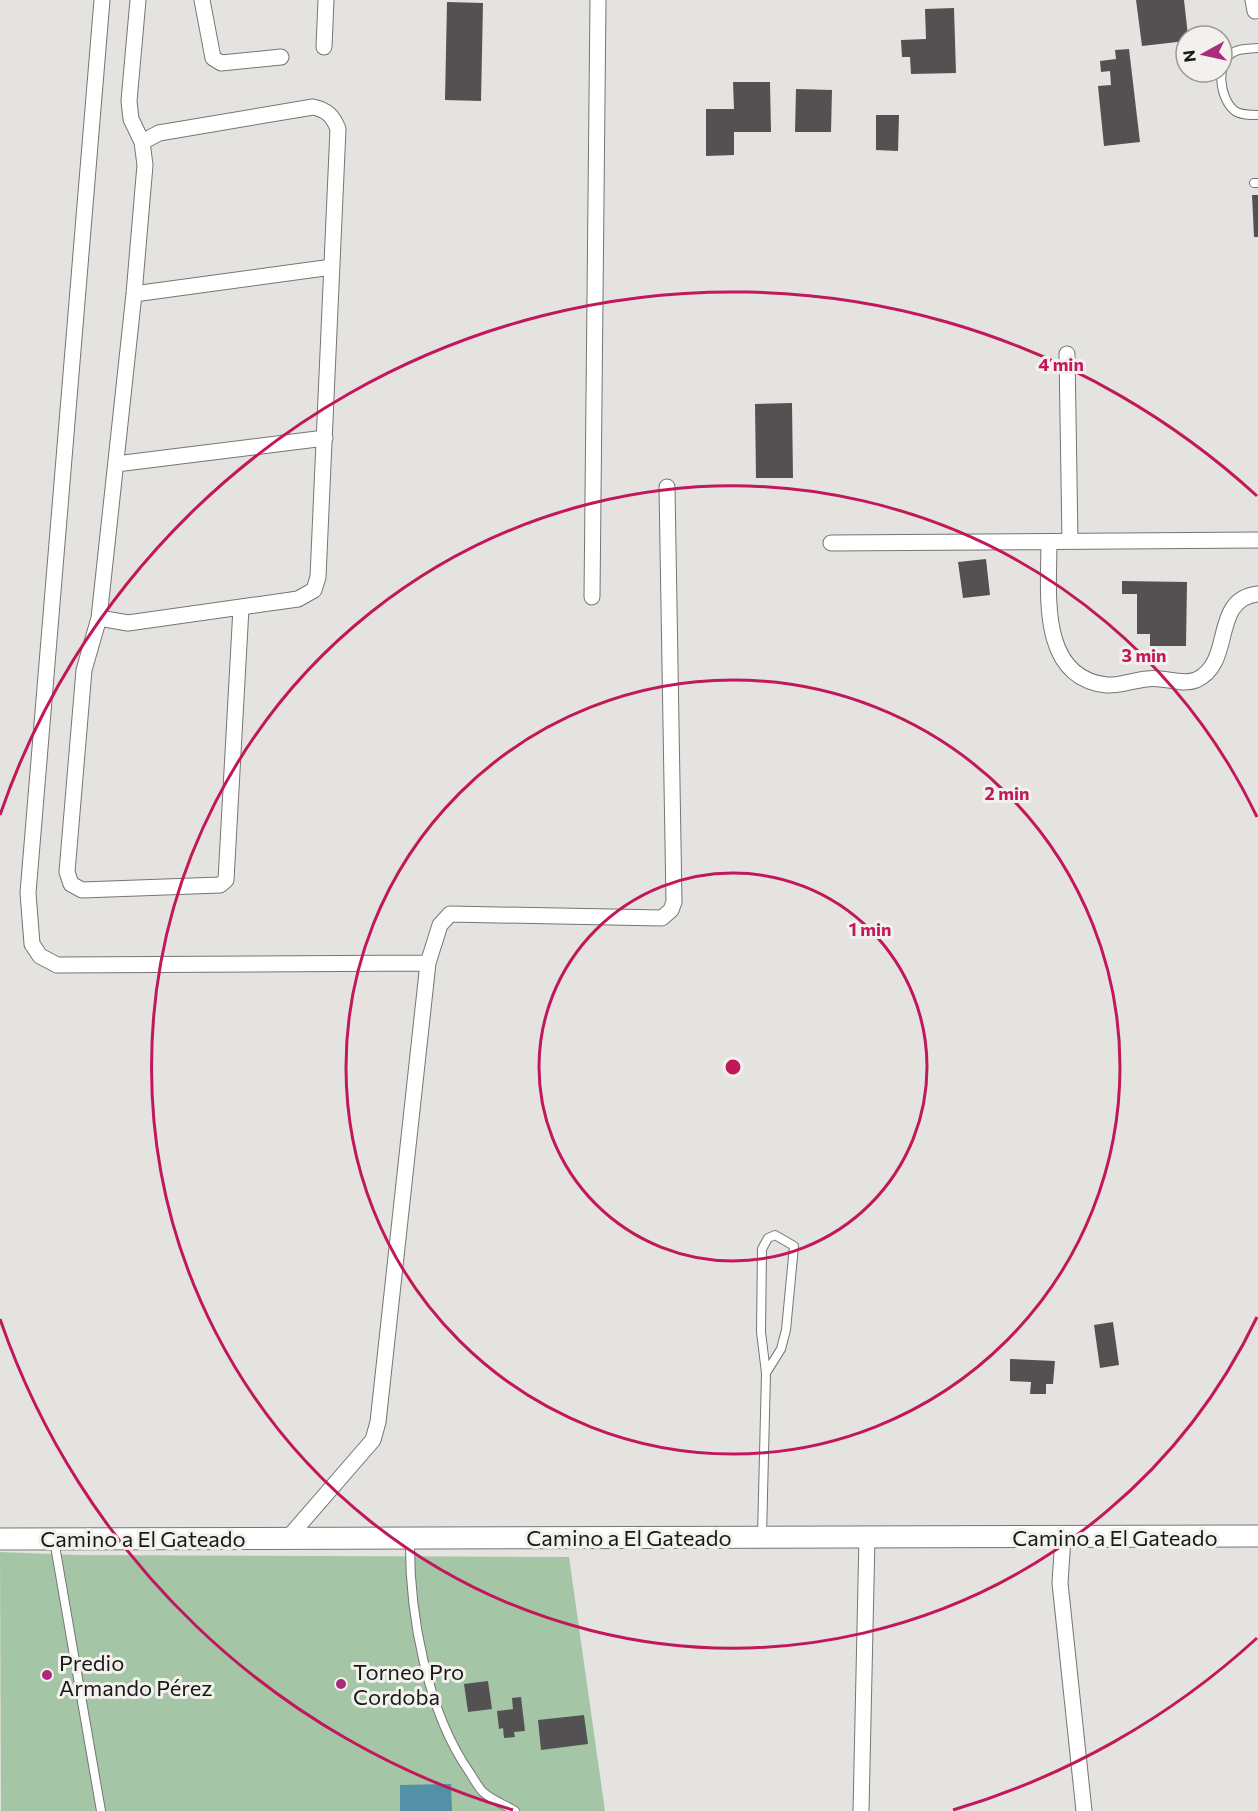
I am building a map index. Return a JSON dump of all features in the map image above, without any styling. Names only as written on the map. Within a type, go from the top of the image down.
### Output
[{"type":"street","points":[[102,0],[28,892],[32,944],[40,957],[57,964],[428,963]]},
{"type":"street","points":[[138,0],[129,101],[131,119],[142,142],[145,165],[134,294],[99,618],[84,670],[67,872],[71,884],[82,890],[219,885],[226,880],[241,608]]},
{"type":"street","points":[[202,0],[213,58],[221,63],[281,57]]},
{"type":"street","points":[[324,46],[326,0]]},
{"type":"street","points":[[592,597],[598,0]]},
{"type":"street","points":[[99,618],[128,623],[298,599],[314,590],[318,577],[338,129],[334,118],[324,109],[313,106],[159,133],[142,142]]},
{"type":"street","points":[[134,294],[332,267]]},
{"type":"street","points":[[1067,354],[1070,542]]},
{"type":"street","points":[[116,464],[325,438]]},
{"type":"street","points":[[288,1538],[373,1440],[378,1422],[428,963],[440,926],[450,914],[662,918],[671,910],[674,903],[667,487]]},
{"type":"street","points":[[831,543],[1258,540]]},
{"type":"street","points":[[1049,542],[1049,614],[1056,649],[1070,669],[1088,681],[1109,685],[1155,677],[1180,682],[1196,680],[1210,670],[1219,650],[1228,614],[1235,602],[1258,594]]},
{"type":"street","name":"Camino a El Gateado","points":[[0,1539],[1258,1536]]},
{"type":"street","points":[[861,1811],[867,1537]]},
{"type":"street","points":[[1063,1537],[1060,1593],[1084,1811]]},
{"type":"lane","points":[[1258,48],[1234,52],[1226,59],[1221,78],[1226,100],[1235,111],[1258,115]]},
{"type":"lane","points":[[762,1537],[766,1373],[761,1332],[762,1249],[768,1238],[775,1235],[794,1246],[786,1330],[781,1349],[766,1373]]},
{"type":"lane","points":[[54,1538],[101,1811]]},
{"type":"lane","points":[[410,1538],[410,1574],[418,1632],[438,1708],[460,1759],[483,1792],[515,1811]]},
{"type":"green space","name":"Torneo Pro Cordoba","points":[[0,1552],[77,1555],[569,1557],[605,1811],[1,1811]]},
{"type":"water","points":[[451,1784],[452,1811],[400,1811],[400,1785]]},
{"type":"building","points":[[1136,0],[1184,0],[1187,24],[1174,24],[1174,42],[1142,46]]},
{"type":"building","points":[[447,2],[483,3],[481,101],[445,100]]},
{"type":"building","points":[[954,8],[956,73],[911,74],[910,57],[902,57],[901,40],[926,39],[925,9]]},
{"type":"building","points":[[1129,49],[1140,142],[1104,146],[1098,86],[1111,85],[1110,71],[1101,72],[1100,61],[1116,59],[1115,50]]},
{"type":"building","points":[[733,82],[770,82],[771,132],[734,132],[734,155],[706,156],[706,109],[734,109]]},
{"type":"building","points":[[796,89],[832,90],[831,132],[795,132]]},
{"type":"building","points":[[876,115],[899,115],[898,151],[876,150]]},
{"type":"building","points":[[1252,195],[1258,195],[1258,237],[1254,237]]},
{"type":"building","points":[[792,403],[793,478],[756,478],[755,404]]},
{"type":"building","points":[[986,559],[990,595],[963,598],[958,562]]},
{"type":"building","points":[[1122,581],[1187,582],[1186,646],[1150,646],[1150,634],[1137,634],[1137,594],[1122,594]]},
{"type":"building","points":[[1113,1322],[1119,1365],[1100,1368],[1094,1325]]},
{"type":"building","points":[[1010,1359],[1055,1361],[1053,1384],[1046,1384],[1046,1394],[1030,1394],[1031,1382],[1010,1381]]},
{"type":"building","points":[[488,1681],[492,1709],[468,1712],[464,1684]]},
{"type":"building","points":[[521,1697],[525,1731],[514,1732],[515,1737],[504,1738],[503,1728],[499,1729],[497,1711],[513,1709],[512,1698]]},
{"type":"building","points":[[584,1715],[588,1744],[541,1750],[538,1720]]},
{"type":"place","name":"Predio Armando Pérez","points":[[47,1675]]},
{"type":"place","name":"Torneo Pro Cordoba","points":[[341,1684]]}]
